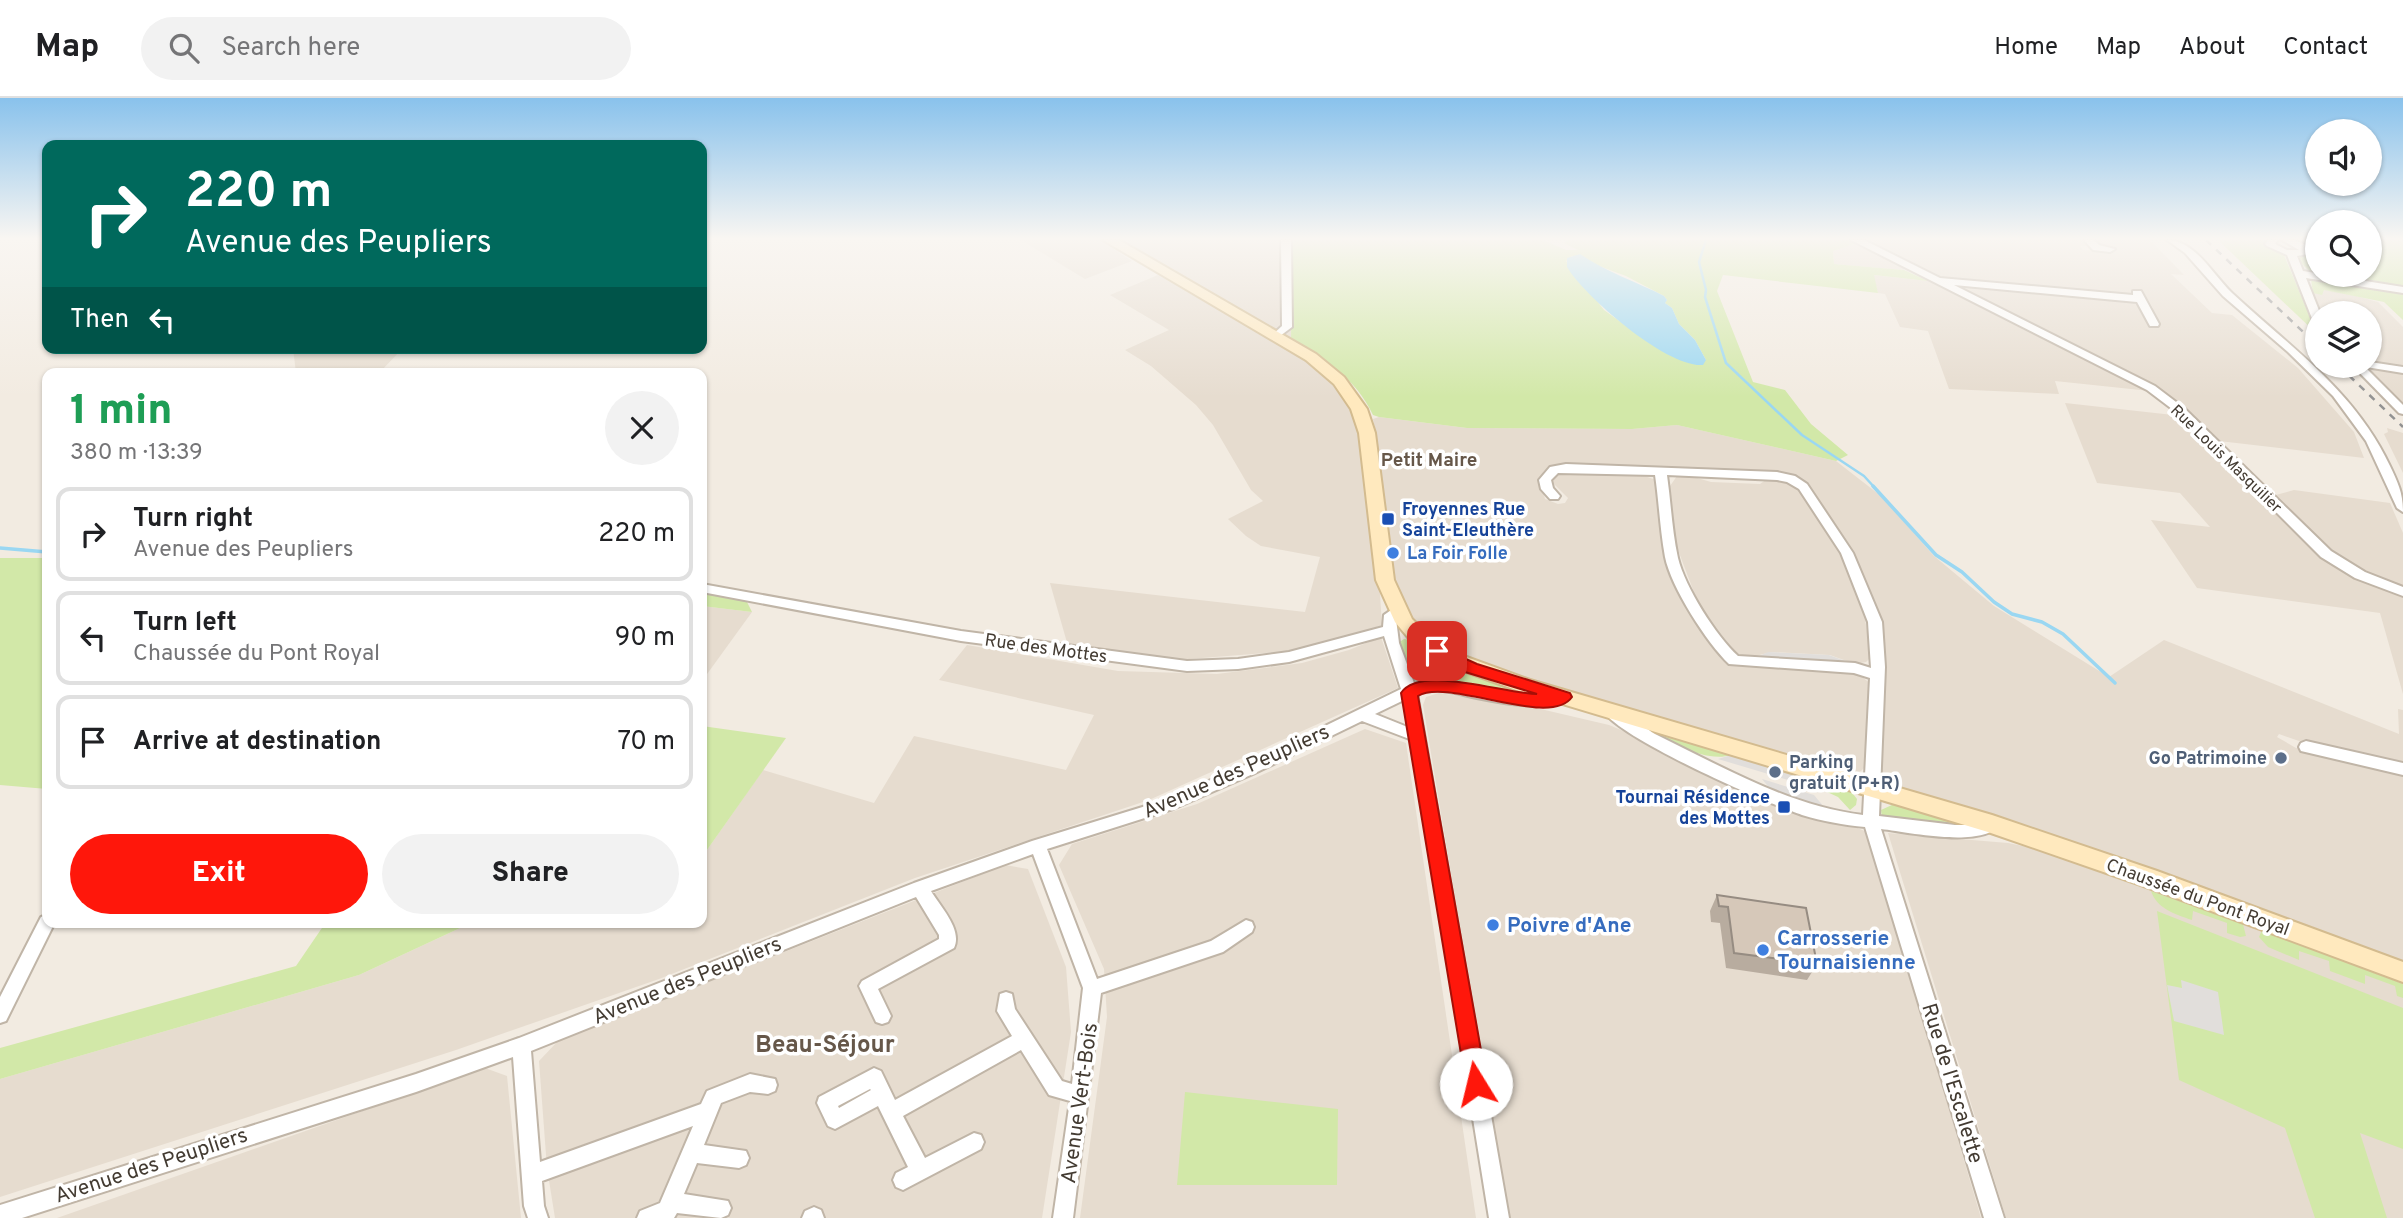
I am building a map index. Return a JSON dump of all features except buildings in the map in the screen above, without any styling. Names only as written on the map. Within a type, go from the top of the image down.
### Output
[{"type":"main road","name":"Chaussée du Pont Royal","points":[[1199,292],[1311,357],[1349,391],[1360,411],[1367,433],[1385,580],[1397,610],[1413,632],[1454,660],[1564,697],[1992,824],[2149,878],[2403,972]]},
{"type":"street","points":[[1276,336],[1287,327],[1288,292]]},
{"type":"street","name":"Rue Louis Masquilier","points":[[1959,292],[2114,368],[2161,395],[2326,554],[2370,580],[2403,592]]},
{"type":"street","points":[[2090,292],[2138,296],[2154,324]]},
{"type":"street","points":[[2226,292],[2292,350],[2345,403],[2372,441],[2403,508]]},
{"type":"street","points":[[2382,367],[2403,370]]},
{"type":"street","points":[[2370,378],[2403,411]]},
{"type":"street","points":[[1555,496],[1547,489],[1545,480],[1554,470],[1566,467],[1777,476],[1791,479],[1803,487],[1847,553],[1875,622],[1877,675],[1871,786]]},
{"type":"street","points":[[1661,472],[1672,560],[1689,598],[1719,648],[1734,661],[1855,668],[1877,675]]},
{"type":"street","name":"Rue des Mottes","points":[[707,589],[961,636],[1187,666],[1216,667],[1316,653],[1389,630]]},
{"type":"street","points":[[1397,610],[1389,618],[1389,630],[1410,693],[1419,737],[1499,1218]]},
{"type":"street","name":"Avenue des Peupliers","points":[[0,1215],[416,1083],[521,1046],[920,888],[1038,846],[1167,805],[1420,687],[1433,685],[1525,700],[1556,701],[1564,697]]},
{"type":"street","name":"Chaussée du Pont Royal","points":[[1607,710],[1643,735],[1764,794],[1826,815],[1955,831],[1979,831],[1992,824]]},
{"type":"street","points":[[1362,715],[1419,737]]},
{"type":"street","points":[[2306,747],[2403,769]]},
{"type":"street","name":"Rue de l'Escalette","points":[[1871,786],[1871,822],[1994,1218]]},
{"type":"street","name":"Avenue Vert-Bois","points":[[1038,846],[1092,988],[1063,1218]]},
{"type":"street","points":[[883,1016],[868,986],[948,943],[948,934],[920,888]]},
{"type":"street","points":[[1092,988],[1217,947],[1246,927]]},
{"type":"street","points":[[0,1015],[44,928]]},
{"type":"street","points":[[1006,1000],[1006,1011],[1056,1089],[1080,1094]]},
{"type":"street","points":[[892,1112],[1024,1039]]},
{"type":"street","points":[[521,1046],[531,1175],[538,1218]]},
{"type":"street","points":[[668,1210],[713,1097],[750,1083],[768,1085]]},
{"type":"street","points":[[882,1094],[921,1171]]},
{"type":"street","points":[[531,1175],[708,1111]]},
{"type":"street","points":[[903,1180],[974,1142]]},
{"type":"street","points":[[691,1153],[739,1158]]},
{"type":"street","points":[[647,1218],[668,1210],[721,1208]]},
{"type":"shaded area","points":[[1117,292],[1188,292],[1299,356],[1339,388],[1356,422],[1379,579],[1382,625],[1319,649],[1176,660],[1068,646],[1050,583],[1305,612],[1320,557],[1261,546],[1228,519],[1263,501],[1251,490],[1213,425],[1196,405],[1151,366],[1125,350],[1169,330],[1110,295]]},
{"type":"shaded area","points":[[1208,292],[1291,292],[1291,339]]},
{"type":"shaded area","points":[[1951,292],[2150,391],[2055,381],[2059,394],[1949,389],[1928,331],[1900,327],[1885,294],[1878,293]]},
{"type":"shaded area","points":[[1963,292],[2049,292],[2131,301],[2140,307],[2153,308],[2143,292],[2190,292],[2212,313],[2232,315],[2298,368],[2354,432],[2364,458],[2219,441],[2177,402],[2146,382]]},
{"type":"shaded area","points":[[2102,292],[2132,292],[2131,295]]},
{"type":"shaded area","points":[[2314,292],[2343,292],[2374,301],[2317,301]]},
{"type":"shaded area","points":[[2382,306],[2403,327],[2403,407],[2375,378],[2382,378]]},
{"type":"shaded area","points":[[294,354],[397,354],[384,368],[295,368]]},
{"type":"shaded area","points":[[2065,403],[2182,416],[2285,522],[2325,557],[2403,595],[2403,694],[2380,613],[2197,588],[2151,520],[2210,527],[2180,493],[2097,483]]},
{"type":"shaded area","points":[[1379,417],[1467,428],[1632,429],[1677,425],[1836,461],[1881,496],[1934,556],[1994,606],[2109,677],[2164,640],[2399,734],[2398,709],[2403,710],[2403,767],[2325,750],[2279,734],[2277,737],[2296,748],[2403,772],[2403,962],[2077,844],[1894,787],[1886,782],[1879,770],[1885,705],[1884,660],[1851,552],[1820,503],[1800,481],[1553,467],[1544,471],[1540,479],[1545,499],[1558,504],[1565,503],[1568,498],[1550,480],[1558,472],[1639,474],[1656,480],[1660,511],[1699,625],[1718,652],[1744,665],[1857,673],[1871,684],[1868,744],[1865,767],[1861,771],[1851,774],[1505,674],[1449,652],[1416,627],[1394,587],[1374,443],[1377,437],[1373,419]]},
{"type":"shaded area","points":[[2387,428],[2403,433],[2403,473],[2384,434],[2388,432]]},
{"type":"shaded area","points":[[1677,476],[1690,476],[1711,482],[1760,484],[1767,479],[1783,479],[1797,487],[1835,541],[1848,568],[1863,606],[1871,657],[1866,662],[1855,664],[1830,655],[1771,652],[1748,658],[1730,652],[1707,620],[1675,542],[1670,486]]},
{"type":"shaded area","points":[[2294,490],[2390,503],[2403,533],[2403,588],[2373,578],[2330,552],[2272,496]]},
{"type":"shaded area","points":[[707,607],[752,612],[707,674]]},
{"type":"shaded area","points":[[1381,637],[1398,688],[1149,800],[915,878],[659,979],[456,1050],[0,1197],[0,1079],[359,975],[460,928],[707,928],[707,850],[763,770],[874,803],[914,736],[1066,770],[1094,715],[939,680],[967,645],[1118,671],[1217,674],[1302,663],[1349,650]]},
{"type":"shaded area","points":[[1768,652],[1829,655],[1851,663],[1755,658]]},
{"type":"shaded area","points":[[1439,693],[1532,707],[1609,725],[1867,832],[1981,1218],[1508,1218],[1423,705],[1426,697]]},
{"type":"shaded area","points":[[1365,729],[1406,743],[1476,1218],[1080,1218],[1107,1017],[1104,969],[1059,865],[1072,844],[1197,804]]},
{"type":"shaded area","name":"Parking gratuit (P+R)","points":[[1731,755],[1837,786],[1825,791],[1718,759]]},
{"type":"shaded area","name":"Parking gratuit (P+R)","points":[[1762,779],[1814,795],[1824,807],[1771,790]]},
{"type":"shaded area","points":[[1888,833],[2008,843],[2078,857],[2403,977],[2403,1218],[2006,1218]]},
{"type":"shaded area","points":[[1005,865],[1028,869],[1066,967],[1071,1032],[1042,1218],[555,1218],[547,1168],[539,1061],[558,1041]]},
{"type":"shaded area","points":[[2181,980],[2218,992],[2224,1035],[2174,1021],[2167,985],[2182,988]]},
{"type":"shaded area","points":[[485,1068],[507,1076],[521,1218],[57,1218]]},
{"type":"green space","points":[[1291,292],[1590,292],[1604,310],[1674,356],[1706,360],[1695,340],[1679,324],[1672,308],[1665,303],[1667,300],[1657,292],[1718,292],[1753,382],[1785,390],[1811,424],[1848,455],[1836,461],[1677,425],[1632,429],[1467,428],[1379,417],[1373,415],[1358,390],[1348,380],[1291,339]]},
{"type":"green space","points":[[2273,292],[2300,292],[2305,305],[2305,323]]},
{"type":"green space","points":[[2335,292],[2403,292],[2403,320],[2382,301]]},
{"type":"green space","points":[[0,558],[42,558],[42,789],[0,785]]},
{"type":"green space","points":[[707,589],[745,598],[752,612],[707,607]]},
{"type":"green space","points":[[1404,639],[1411,640],[1464,671],[1514,688],[1515,691],[1414,675],[1408,671],[1398,643]]},
{"type":"green space","points":[[707,727],[786,738],[707,850]]},
{"type":"green space","points":[[1649,729],[1850,790],[1857,799],[1856,805],[1850,810],[1838,797],[1825,791],[1836,787],[1731,755],[1721,757],[1700,754],[1667,741],[1648,731]]},
{"type":"green space","points":[[1894,804],[1903,804],[1954,823],[1950,825],[1882,818],[1881,810]]},
{"type":"green space","points":[[2151,891],[2243,924],[2246,936],[2227,933],[2227,923],[2193,911],[2192,920],[2173,913],[2162,907]]},
{"type":"green space","points":[[2157,911],[2403,1008],[2403,1149],[2360,1133],[2387,1218],[2315,1218],[2285,1128],[2179,1080]]},
{"type":"green space","points":[[322,928],[460,928],[359,975],[0,1079],[0,1048],[296,966]]},
{"type":"green space","points":[[2262,930],[2403,984],[2403,998],[2397,996],[2395,986],[2365,975],[2365,984],[2330,971],[2329,961],[2299,951],[2299,960],[2268,947],[2259,937]]},
{"type":"green space","points":[[1185,1092],[1338,1109],[1337,1185],[1177,1185]]},
{"type":"water","points":[[1588,292],[1656,292],[1664,296],[1667,300],[1665,303],[1672,308],[1679,324],[1695,340],[1706,360],[1703,365],[1688,363],[1669,355],[1628,328]]},
{"type":"waterway","points":[[1706,292],[1726,363],[1802,435],[1864,476],[1875,488]]},
{"type":"waterway","points":[[1873,486],[1936,555],[1962,572],[1994,602],[2012,614],[2042,622],[2063,634],[2115,683]]},
{"type":"waterway","points":[[0,548],[42,552]]},
{"type":"railway","points":[[2261,292],[2305,334]]},
{"type":"railway","points":[[2352,378],[2403,427]]},
{"type":"place","name":"Froyennes Rue Saint-Eleuthère","points":[[1388,519]]},
{"type":"place","name":"La Foir Folle","points":[[1393,553]]},
{"type":"place","name":"Go Patrimoine","points":[[2281,758]]},
{"type":"place","name":"Parking gratuit (P+R)","points":[[1775,772]]},
{"type":"place","name":"Tournai Résidence des Mottes","points":[[1784,807]]},
{"type":"place","name":"Poivre d'Ane","points":[[1493,925]]},
{"type":"place","name":"Carrosserie Tournaisienne","points":[[1763,950]]},
{"type":"district","name":"Petit Maire","points":[[1429,459]]},
{"type":"district","name":"Beau-Séjour","points":[[825,1044]]},
{"type":"route","points":[[1437,651],[1471,668],[1564,697],[1556,701],[1525,700],[1433,685],[1420,687],[1410,693],[1476,1084]]}]
